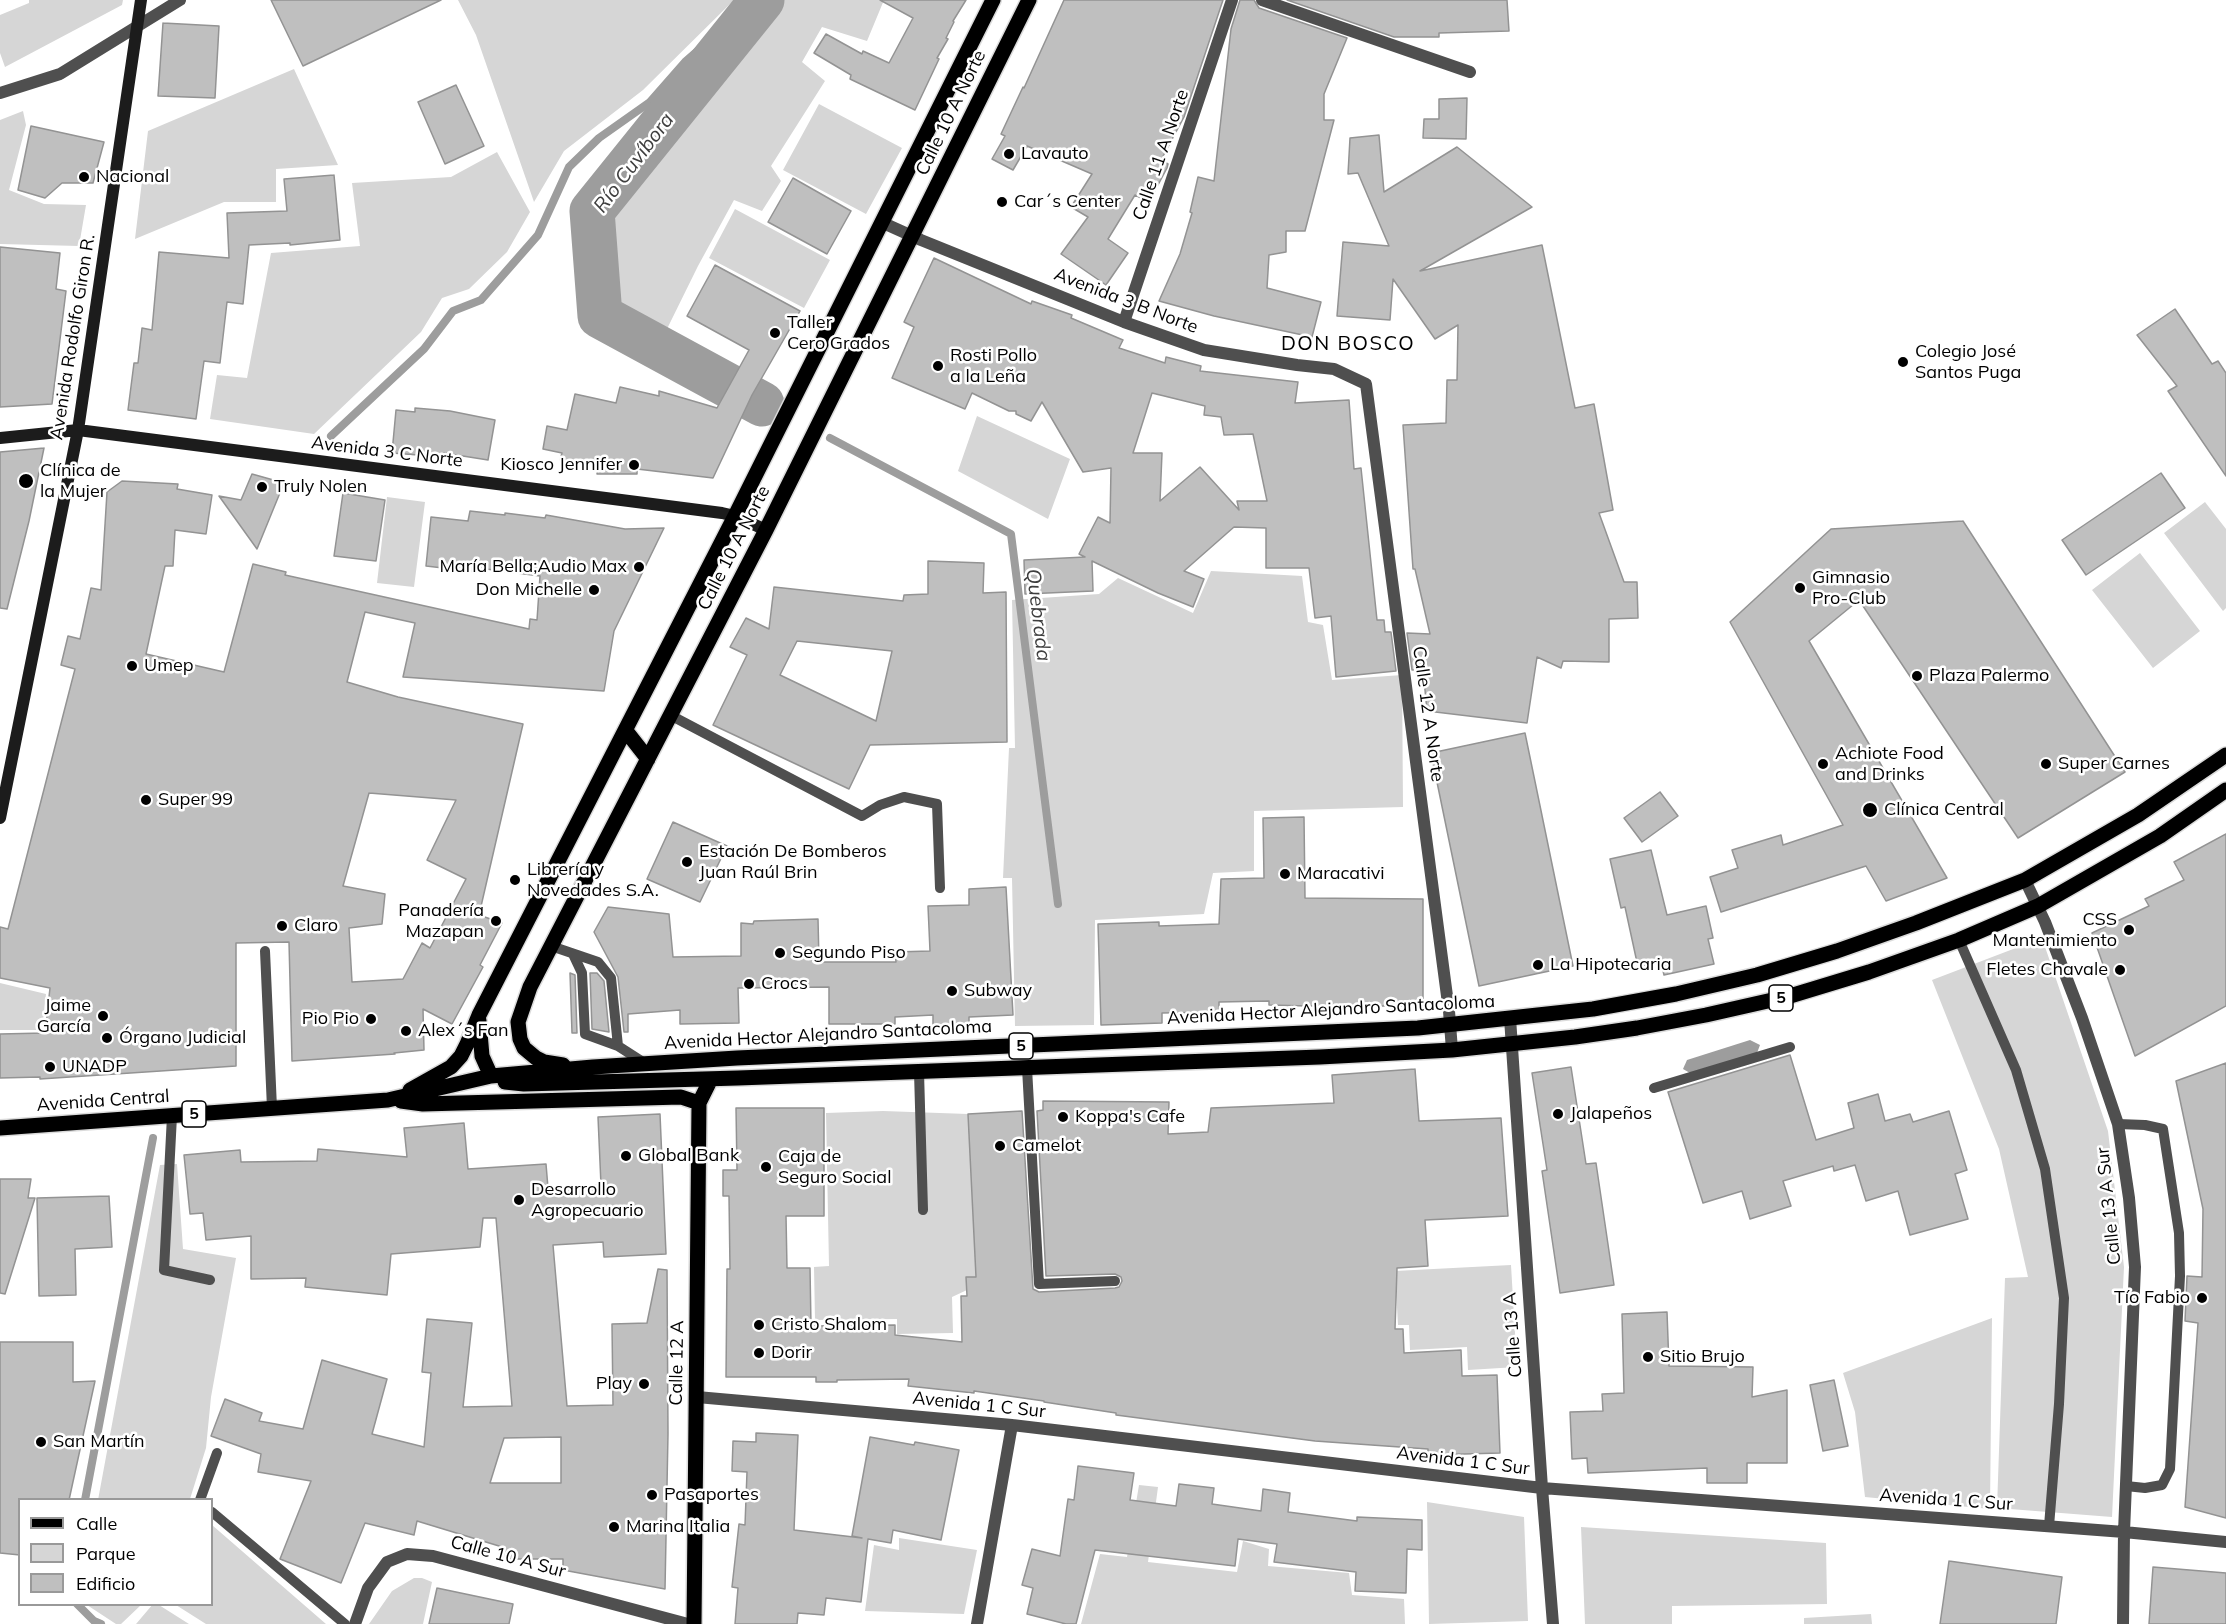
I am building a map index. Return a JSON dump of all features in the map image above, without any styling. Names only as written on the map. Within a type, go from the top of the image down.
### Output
[{"type":"main road","name":"Avenida Rodolfo Giron R.","points":[[0,818],[78,430],[141,0]]},
{"type":"main road","name":"Calle 10 A Norte","points":[[388,1100],[451,1067],[461,1056],[479,1015],[735,516],[993,0]]},
{"type":"main road","name":"Calle 10 A Norte","points":[[592,1067],[544,1062],[530,1054],[520,1039],[518,1030],[521,1011],[530,987],[766,530],[1029,0]]},
{"type":"main road","name":"Avenida 3 C Norte","points":[[0,438],[78,430],[722,513],[735,516],[766,530]]},
{"type":"main road","points":[[626,731],[648,759]]},
{"type":"main road","name":"Avenida Hector Alejandro Santacoloma","points":[[388,1100],[491,1076],[592,1067],[1450,1025],[1593,1009],[1676,994],[1757,975],[1837,951],[2025,880],[2138,815],[2226,755]]},
{"type":"main road","name":"Avenida Hector Alejandro Santacoloma","points":[[491,1076],[504,1082],[524,1084],[1320,1058],[1452,1050],[1637,1028],[1774,1000],[1869,972],[1959,940],[2038,906],[2160,836],[2226,790]]},
{"type":"main road","points":[[479,1015],[482,1056],[491,1076]]},
{"type":"main road","points":[[388,1100],[423,1104],[681,1097],[699,1103],[711,1079]]},
{"type":"main road","name":"Avenida Central","points":[[0,1128],[388,1100]]},
{"type":"main road","name":"Calle 12 A","points":[[694,1624],[699,1103]]},
{"type":"street","points":[[0,93],[60,74],[180,0]]},
{"type":"street","name":"Calle 11 A Norte","points":[[1124,321],[1232,0]]},
{"type":"street","points":[[1262,0],[1470,72]]},
{"type":"street","name":"Avenida 3 B Norte","points":[[881,222],[1124,321],[1204,350],[1334,369],[1366,384]]},
{"type":"street","name":"Calle 12 A Norte","points":[[1366,384],[1452,1050]]},
{"type":"street","name":"Calle 13 A Sur","points":[[2025,880],[2038,906],[2082,1018],[2118,1124],[2129,1198],[2135,1268],[2122,1624]]},
{"type":"street","name":"Calle 13 A","points":[[1510,1018],[1553,1624]]},
{"type":"street","name":"Avenida 1 C Sur","points":[[696,1397],[1012,1425],[1542,1488],[2049,1526],[2226,1542]]},
{"type":"street","points":[[977,1624],[1012,1425]]},
{"type":"street","name":"Calle 10 A Sur","points":[[355,1624],[368,1588],[387,1562],[407,1554],[433,1556],[688,1624]]},
{"type":"lane","points":[[670,715],[862,816],[880,805],[904,797],[937,804],[940,888]]},
{"type":"lane","points":[[1959,940],[2016,1070],[2045,1168],[2064,1298],[2059,1404],[2049,1526]]},
{"type":"lane","points":[[551,946],[598,962],[611,978],[618,1046]]},
{"type":"lane","points":[[265,951],[272,1108]]},
{"type":"lane","points":[[573,954],[582,973],[585,1034],[618,1046],[647,1064]]},
{"type":"lane","points":[[1654,1088],[1790,1047]]},
{"type":"lane","points":[[1027,1068],[1039,1284],[1115,1281]]},
{"type":"lane","points":[[919,1072],[922,1210]]},
{"type":"lane","points":[[172,1116],[164,1270],[210,1280]]},
{"type":"lane","points":[[2118,1124],[2145,1125],[2163,1129],[2179,1233],[2180,1255],[2170,1469],[2162,1485],[2145,1488],[2126,1486]]},
{"type":"lane","points":[[201,1498],[217,1454]]},
{"type":"lane","points":[[213,1513],[345,1624]]},
{"type":"green space","points":[[29,0],[123,0],[122,5],[5,67],[0,53],[0,15],[29,3]]},
{"type":"green space","points":[[458,0],[734,0],[643,90],[564,151],[534,202],[476,35]]},
{"type":"green space","points":[[779,0],[884,0],[867,41],[822,27],[802,62],[825,81],[771,166],[781,181],[762,211],[734,200],[665,333],[615,305],[607,213]]},
{"type":"green space","points":[[294,69],[338,165],[276,169],[276,202],[224,202],[135,239],[148,131]]},
{"type":"green space","points":[[819,104],[902,148],[866,214],[783,170]]},
{"type":"green space","points":[[23,111],[26,125],[9,190],[44,204],[86,205],[79,246],[0,244],[0,120]]},
{"type":"green space","points":[[497,152],[530,212],[507,252],[469,289],[442,298],[421,332],[314,434],[210,419],[217,375],[247,378],[271,253],[360,246],[352,183],[451,177]]},
{"type":"green space","points":[[735,209],[830,260],[804,308],[709,258]]},
{"type":"green space","points":[[977,416],[1070,459],[1048,519],[958,471]]},
{"type":"green space","points":[[387,497],[425,502],[414,587],[377,583]]},
{"type":"green space","points":[[2205,502],[2226,529],[2226,608],[2223,611],[2164,533]]},
{"type":"green space","points":[[2140,553],[2200,631],[2153,668],[2092,590]]},
{"type":"green space","points":[[1211,571],[1302,576],[1308,622],[1323,625],[1332,680],[1402,675],[1403,807],[1254,811],[1254,871],[1213,873],[1204,914],[1095,920],[1094,1025],[1015,1026],[1012,878],[1003,878],[1009,748],[1015,748],[1012,600],[1099,594],[1118,578],[1193,613]]},
{"type":"green space","points":[[2042,938],[2108,1131],[2124,1267],[2112,1517],[1997,1508],[2005,1278],[2028,1277],[1999,1149],[1932,980]]},
{"type":"green space","points":[[0,983],[46,994],[42,1030],[0,1030]]},
{"type":"green space","points":[[883,1111],[968,1114],[976,1277],[966,1277],[967,1290],[952,1297],[953,1333],[897,1334],[897,1319],[815,1320],[814,1267],[829,1266],[826,1113]]},
{"type":"green space","points":[[177,1164],[183,1249],[236,1258],[211,1397],[206,1448],[190,1498],[98,1498],[160,1165]]},
{"type":"green space","points":[[1511,1265],[1517,1367],[1468,1370],[1467,1347],[1410,1350],[1409,1325],[1398,1325],[1395,1271]]},
{"type":"green space","points":[[1992,1318],[1990,1509],[1865,1497],[1855,1412],[1843,1373]]},
{"type":"green space","points":[[1139,1485],[1158,1487],[1148,1562],[1237,1572],[1243,1541],[1269,1549],[1268,1566],[1349,1573],[1352,1595],[1404,1599],[1405,1624],[1081,1624],[1100,1554],[1127,1557]]},
{"type":"green space","points":[[1427,1502],[1524,1517],[1528,1621],[1429,1624]]},
{"type":"green space","points":[[213,1526],[326,1624],[206,1624],[178,1606],[213,1606]]},
{"type":"green space","points":[[1581,1527],[1826,1543],[1827,1604],[1672,1606],[1672,1624],[1585,1624]]},
{"type":"green space","points":[[899,1538],[977,1550],[964,1614],[865,1611],[874,1545],[899,1550]]},
{"type":"green space","points":[[414,1578],[432,1582],[423,1624],[369,1624],[392,1591]]},
{"type":"green space","points":[[89,1606],[140,1606],[121,1624],[116,1624]]},
{"type":"green space","points":[[151,1606],[161,1606],[189,1624],[136,1624]]},
{"type":"green space","points":[[1871,1614],[1872,1624],[1804,1624],[1804,1618]]},
{"type":"shaded area","points":[[1750,1040],[1760,1045],[1757,1053],[1690,1073],[1683,1069],[1687,1060]]},
{"type":"building","points":[[271,0],[441,0],[303,66]]},
{"type":"building","points":[[880,0],[966,0],[953,21],[946,38],[948,39],[937,58],[939,59],[915,110],[850,79],[851,75],[814,53],[826,34],[862,54],[863,51],[889,63],[913,18]]},
{"type":"building","points":[[1064,0],[1223,0],[1184,117],[1161,160],[1168,164],[1167,168],[1149,202],[1135,195],[1108,239],[1128,253],[1106,285],[1061,254],[1088,217],[1071,207],[1092,174],[1027,146],[1013,170],[992,159],[1005,136],[1001,134]]},
{"type":"building","points":[[1240,0],[1254,0],[1259,8],[1347,38],[1324,94],[1324,120],[1334,120],[1305,231],[1286,231],[1286,252],[1269,255],[1267,288],[1321,302],[1312,337],[1214,316],[1159,301],[1180,254],[1192,213],[1190,212],[1198,177],[1214,181],[1231,29]]},
{"type":"building","points":[[1287,0],[1507,0],[1509,31],[1439,33],[1439,37],[1394,37]]},
{"type":"building","points":[[163,23],[219,26],[215,98],[158,96]]},
{"type":"building","points":[[456,85],[484,146],[445,164],[418,102]]},
{"type":"building","points":[[1467,98],[1466,139],[1423,138],[1424,119],[1439,119],[1439,99]]},
{"type":"building","points":[[31,126],[104,142],[93,183],[62,183],[45,198],[18,190]]},
{"type":"building","points":[[1379,135],[1384,192],[1457,147],[1532,207],[1420,271],[1542,245],[1575,408],[1594,404],[1613,510],[1599,513],[1624,582],[1637,582],[1638,618],[1609,619],[1609,662],[1563,661],[1561,668],[1537,657],[1527,723],[1427,711],[1423,669],[1412,670],[1407,633],[1430,634],[1415,569],[1413,569],[1403,425],[1446,423],[1447,380],[1457,380],[1458,325],[1435,339],[1393,279],[1390,320],[1337,316],[1343,242],[1389,246],[1358,173],[1348,174],[1350,138]]},
{"type":"building","points":[[334,175],[340,240],[290,245],[290,243],[249,245],[243,304],[227,302],[220,363],[204,361],[196,419],[128,410],[134,363],[138,363],[142,328],[152,330],[159,252],[229,258],[227,213],[287,211],[284,179]]},
{"type":"building","points":[[793,178],[851,211],[827,254],[768,222]]},
{"type":"building","points":[[0,247],[60,253],[56,289],[66,291],[52,404],[0,407]]},
{"type":"building","points":[[934,258],[1031,304],[1032,301],[1072,315],[1071,318],[1123,340],[1119,348],[1165,363],[1166,357],[1201,366],[1200,371],[1298,382],[1295,403],[1349,400],[1354,469],[1361,468],[1377,620],[1384,620],[1385,632],[1391,632],[1396,671],[1336,677],[1331,616],[1315,618],[1309,568],[1266,568],[1266,528],[1234,527],[1184,571],[1204,579],[1193,607],[1092,561],[1093,591],[1025,594],[1024,560],[1085,557],[1079,554],[1098,517],[1110,523],[1111,468],[1083,472],[1042,402],[1031,421],[1016,414],[1016,411],[1009,411],[972,393],[965,409],[892,378],[914,327],[904,322]],"holes":[[[1152,393],[1205,406],[1204,415],[1221,417],[1224,435],[1253,434],[1267,501],[1237,501],[1239,510],[1200,467],[1160,501],[1162,453],[1133,453]]]},
{"type":"building","points":[[715,265],[800,311],[752,395],[713,478],[637,469],[637,474],[597,474],[598,469],[560,460],[562,453],[543,449],[547,426],[567,430],[575,394],[616,403],[620,387],[659,396],[659,391],[717,408],[749,350],[687,316]]},
{"type":"building","points":[[2175,309],[2212,364],[2218,361],[2226,373],[2226,476],[2168,391],[2177,386],[2137,335]]},
{"type":"building","points":[[415,408],[450,411],[495,420],[488,460],[444,453],[444,457],[392,453],[396,410],[415,412]]},
{"type":"building","points":[[44,448],[7,609],[0,608],[0,452]]},
{"type":"building","points":[[2161,473],[2185,508],[2086,575],[2062,540]]},
{"type":"building","points":[[252,474],[284,483],[257,549],[219,496],[241,500]]},
{"type":"building","points":[[122,481],[178,484],[177,489],[212,495],[206,534],[175,530],[173,566],[165,566],[146,654],[224,672],[253,564],[286,572],[285,575],[529,629],[530,619],[537,620],[540,576],[486,569],[486,573],[426,566],[431,517],[468,521],[470,511],[545,518],[546,515],[625,529],[664,528],[614,631],[604,691],[403,677],[415,623],[365,612],[347,682],[398,697],[523,724],[479,915],[502,923],[480,965],[483,967],[452,1024],[423,1009],[424,1050],[292,1061],[289,942],[236,943],[236,1066],[40,1079],[40,1077],[0,1078],[0,1034],[45,1033],[50,988],[0,978],[0,927],[8,929],[75,669],[61,665],[68,636],[80,639],[91,588],[101,590],[107,492]],"holes":[[[369,793],[456,800],[427,860],[466,879],[430,948],[422,943],[403,979],[352,982],[349,928],[382,924],[385,894],[343,886]]]},
{"type":"building","points":[[343,493],[385,500],[376,561],[334,556]]},
{"type":"building","points":[[1963,521],[2125,772],[2018,838],[1859,600],[1809,641],[1947,878],[1886,901],[1866,866],[1721,912],[1710,877],[1738,868],[1732,850],[1781,835],[1783,845],[1843,825],[1730,622],[1831,529]]},
{"type":"building","points":[[928,561],[984,563],[983,593],[1006,592],[1007,742],[870,745],[849,789],[713,725],[747,655],[730,647],[746,618],[769,629],[774,587],[903,601],[904,595],[928,594]],"holes":[[[797,641],[892,651],[876,721],[780,675]]]},
{"type":"building","points":[[1525,733],[1573,966],[1479,986],[1431,753]]},
{"type":"building","points":[[1660,792],[1678,816],[1642,842],[1624,818]]},
{"type":"building","points":[[1304,817],[1305,898],[1423,899],[1423,1006],[1308,1006],[1269,1005],[1269,1001],[1219,1002],[1219,1012],[1162,1013],[1162,1023],[1101,1025],[1098,924],[1159,922],[1159,926],[1219,924],[1221,879],[1264,878],[1263,818]]},
{"type":"building","name":"Estación De Bomberos Juan Raúl Brin","points":[[673,822],[727,846],[700,902],[647,879]]},
{"type":"building","points":[[2226,834],[2226,1006],[2135,1056],[2092,933],[2149,906],[2145,899],[2184,880],[2174,862]]},
{"type":"building","points":[[1651,850],[1667,915],[1706,906],[1713,938],[1708,939],[1714,964],[1664,975],[1661,962],[1638,967],[1625,907],[1621,908],[1610,859]]},
{"type":"building","points":[[1006,887],[1013,1015],[969,1017],[969,1025],[933,1026],[933,1015],[895,1017],[895,1024],[829,1024],[829,987],[738,988],[739,1023],[680,1024],[680,1010],[628,1014],[628,1032],[624,1032],[618,977],[594,932],[608,907],[669,914],[673,957],[741,956],[741,923],[818,919],[819,962],[896,962],[895,952],[930,951],[928,906],[969,905],[969,889]]},
{"type":"building","points":[[570,973],[575,975],[577,1033],[572,1033]]},
{"type":"building","points":[[590,973],[597,973],[604,981],[609,1032],[592,1029]]},
{"type":"building","points":[[1790,1055],[1816,1140],[1854,1128],[1848,1103],[1878,1094],[1885,1121],[1910,1114],[1913,1122],[1949,1111],[1967,1170],[1955,1174],[1968,1219],[1910,1235],[1898,1191],[1866,1201],[1855,1165],[1834,1171],[1833,1166],[1783,1181],[1791,1206],[1750,1219],[1742,1191],[1703,1203],[1668,1092]]},
{"type":"building","name":"Tío Fabio","points":[[2226,1063],[2226,1518],[2185,1507],[2198,1323],[2185,1321],[2187,1276],[2202,1277],[2203,1209],[2176,1081]]},
{"type":"building","points":[[1571,1067],[1586,1164],[1596,1163],[1614,1285],[1560,1293],[1542,1171],[1547,1170],[1532,1073]]},
{"type":"building","points":[[1415,1069],[1419,1121],[1501,1118],[1508,1216],[1425,1220],[1428,1266],[1397,1268],[1395,1329],[1403,1329],[1404,1353],[1461,1350],[1462,1376],[1497,1375],[1500,1453],[1428,1455],[1428,1449],[1315,1441],[1116,1415],[1116,1413],[974,1391],[974,1393],[908,1386],[909,1379],[816,1382],[816,1377],[726,1377],[727,1269],[730,1269],[729,1196],[723,1196],[723,1170],[737,1170],[736,1108],[824,1108],[824,1216],[786,1216],[787,1268],[810,1268],[811,1326],[895,1325],[895,1335],[962,1342],[961,1296],[967,1296],[966,1277],[976,1277],[968,1114],[1022,1111],[1033,1289],[1039,1292],[1115,1288],[1119,1287],[1122,1281],[1121,1277],[1115,1274],[1046,1276],[1037,1111],[1043,1110],[1043,1101],[1169,1102],[1168,1134],[1208,1132],[1211,1108],[1334,1103],[1332,1075]]},
{"type":"building","points":[[660,1114],[666,1254],[604,1257],[603,1242],[553,1245],[567,1406],[613,1405],[612,1324],[647,1323],[658,1269],[667,1270],[668,1434],[665,1589],[563,1570],[563,1559],[499,1559],[499,1546],[417,1521],[414,1535],[365,1523],[341,1583],[280,1559],[311,1481],[258,1472],[261,1454],[211,1436],[225,1399],[262,1413],[259,1421],[303,1429],[322,1360],[387,1379],[372,1434],[424,1447],[431,1373],[422,1372],[427,1319],[472,1323],[463,1407],[512,1406],[496,1218],[483,1218],[480,1247],[391,1254],[387,1295],[305,1287],[306,1278],[251,1279],[251,1236],[206,1240],[203,1213],[190,1214],[184,1155],[240,1150],[241,1162],[317,1161],[318,1149],[407,1157],[404,1128],[464,1123],[468,1169],[546,1164],[548,1188],[601,1185],[598,1117]],"holes":[[[561,1437],[561,1483],[490,1483],[504,1438]]]},
{"type":"building","points":[[0,1179],[31,1179],[28,1198],[35,1198],[5,1294],[0,1293]]},
{"type":"building","points":[[109,1196],[112,1247],[75,1249],[76,1295],[39,1296],[37,1198]]},
{"type":"building","points":[[1667,1312],[1669,1366],[1753,1367],[1752,1397],[1787,1390],[1787,1463],[1747,1463],[1747,1483],[1707,1483],[1707,1468],[1588,1473],[1587,1458],[1572,1459],[1570,1412],[1603,1411],[1602,1394],[1624,1393],[1622,1314]]},
{"type":"building","name":"San Martín","points":[[0,1342],[73,1342],[73,1382],[95,1381],[69,1498],[18,1498],[18,1555],[0,1553]]},
{"type":"building","points":[[1834,1380],[1848,1446],[1823,1451],[1810,1385]]},
{"type":"building","points":[[756,1433],[798,1435],[794,1530],[862,1538],[852,1536],[870,1437],[959,1450],[941,1540],[893,1530],[891,1543],[868,1539],[861,1602],[826,1598],[824,1615],[798,1613],[797,1624],[735,1624],[738,1588],[732,1587],[739,1524],[745,1525],[747,1472],[732,1471],[733,1441],[756,1442]]},
{"type":"building","points":[[1078,1466],[1134,1473],[1130,1500],[1176,1506],[1179,1484],[1214,1488],[1212,1504],[1261,1511],[1263,1489],[1290,1493],[1288,1512],[1357,1521],[1357,1517],[1422,1520],[1422,1550],[1407,1549],[1406,1593],[1355,1591],[1356,1572],[1274,1562],[1277,1544],[1238,1539],[1235,1566],[1095,1550],[1076,1624],[1066,1624],[1027,1614],[1033,1588],[1022,1585],[1032,1549],[1060,1556],[1068,1499],[1074,1500]]},
{"type":"building","points":[[1949,1561],[2062,1577],[2056,1624],[1940,1624]]},
{"type":"building","points":[[2153,1567],[2226,1573],[2226,1624],[2149,1624]]},
{"type":"building","points":[[437,1588],[513,1604],[509,1624],[429,1624]]},
{"type":"waterway","points":[[331,436],[424,349],[453,311],[481,300],[538,235],[569,167],[599,138],[650,102],[686,61],[756,0]]},
{"type":"waterway","name":"Río Cuvíbora","points":[[762,0],[592,211],[600,316],[762,404]]},
{"type":"waterway","name":"Quebrada","points":[[830,438],[1011,534],[1058,904]]},
{"type":"waterway","points":[[85,1498],[153,1138]]},
{"type":"waterway","points":[[79,1606],[94,1621],[101,1624]]},
{"type":"place","name":"Lavauto","points":[[1009,154]]},
{"type":"place","name":"Nacional","points":[[84,177]]},
{"type":"place","name":"Car´s Center","points":[[1002,202]]},
{"type":"place","name":"Taller Cero Grados","points":[[775,333]]},
{"type":"place","name":"Colegio José Santos Puga","points":[[1903,362]]},
{"type":"place","name":"Rosti Pollo a la Leña","points":[[938,366]]},
{"type":"place","name":"Kiosco Jennifer","points":[[634,465]]},
{"type":"place","name":"Clínica de la Mujer","points":[[26,481]]},
{"type":"place","name":"Truly Nolen","points":[[262,487]]},
{"type":"place","name":"María Bella;Audio Max","points":[[639,567]]},
{"type":"place","name":"Gimnasio Pro-Club","points":[[1800,588]]},
{"type":"place","name":"Don Michelle","points":[[594,590]]},
{"type":"place","name":"Umep","points":[[132,666]]},
{"type":"place","name":"Plaza Palermo","points":[[1917,676]]},
{"type":"place","name":"Achiote Food and Drinks","points":[[1823,764]]},
{"type":"place","name":"Super Carnes","points":[[2046,764]]},
{"type":"place","name":"Super 99","points":[[146,800]]},
{"type":"place","name":"Clínica Central","points":[[1870,810]]},
{"type":"place","name":"Estación De Bomberos Juan Raúl Brin","points":[[687,862]]},
{"type":"place","name":"Maracativi","points":[[1285,874]]},
{"type":"place","name":"Librería y Novedades S.A.","points":[[515,880]]},
{"type":"place","name":"Panadería Mazapan","points":[[496,921]]},
{"type":"place","name":"Claro","points":[[282,926]]},
{"type":"place","name":"CSS Mantenimiento","points":[[2129,930]]},
{"type":"place","name":"Segundo Piso","points":[[780,953]]},
{"type":"place","name":"La Hipotecaria","points":[[1538,965]]},
{"type":"place","name":"Fletes Chavale","points":[[2120,970]]},
{"type":"place","name":"Crocs","points":[[749,984]]},
{"type":"place","name":"Subway","points":[[952,991]]},
{"type":"place","name":"Jaime García","points":[[103,1016]]},
{"type":"place","name":"Pio Pio","points":[[371,1019]]},
{"type":"place","name":"Alex´s Fan","points":[[406,1031]]},
{"type":"place","name":"Órgano Judicial","points":[[107,1038]]},
{"type":"place","name":"UNADP","points":[[50,1067]]},
{"type":"place","name":"Jalapeños","points":[[1558,1114]]},
{"type":"place","name":"Koppa's Cafe","points":[[1063,1117]]},
{"type":"place","name":"Camelot","points":[[1000,1146]]},
{"type":"place","name":"Global Bank","points":[[626,1156]]},
{"type":"place","name":"Caja de Seguro Social","points":[[766,1167]]},
{"type":"place","name":"Desarrollo Agropecuario","points":[[519,1200]]},
{"type":"place","name":"Tío Fabio","points":[[2202,1298]]},
{"type":"place","name":"Cristo Shalom","points":[[759,1325]]},
{"type":"place","name":"Dorir","points":[[759,1353]]},
{"type":"place","name":"Sitio Brujo","points":[[1648,1357]]},
{"type":"place","name":"Play","points":[[644,1384]]},
{"type":"place","name":"San Martín","points":[[41,1442]]},
{"type":"place","name":"Pasaportes","points":[[652,1495]]},
{"type":"place","name":"Marina Italia","points":[[614,1527]]},
{"type":"district","name":"DON BOSCO","points":[[1348,344]]}]
